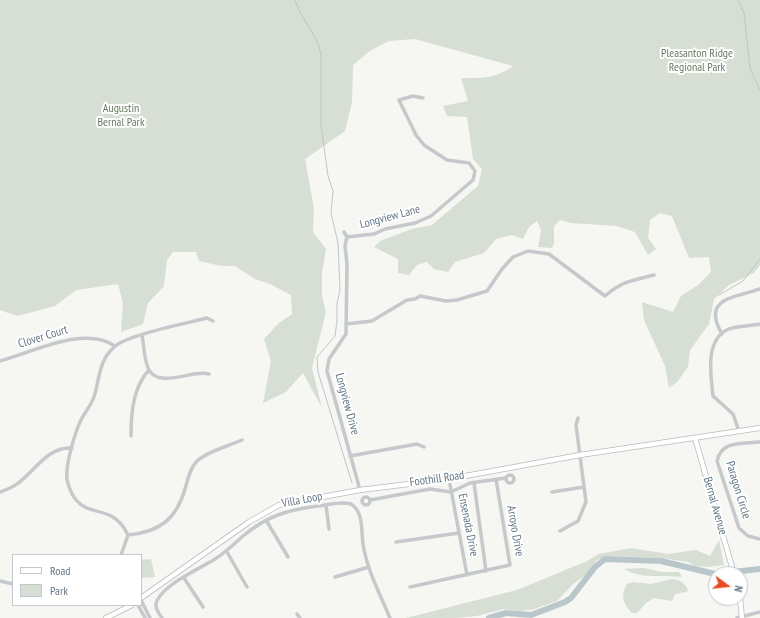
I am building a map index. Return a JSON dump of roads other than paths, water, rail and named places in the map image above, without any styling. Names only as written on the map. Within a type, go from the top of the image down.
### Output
[{"type":"main road","name":"Foothill Road","points":[[142,598],[263,513],[279,505],[360,490],[448,479],[580,455],[760,428]]},
{"type":"main road","name":"Bernal Avenue","points":[[695,438],[731,566]]},
{"type":"main road","points":[[106,618],[130,606]]},
{"type":"main road","points":[[741,606],[742,617]]},
{"type":"street","name":"Longview Lane","points":[[347,237],[374,234],[385,229],[415,223],[431,216],[473,180],[475,171],[469,163],[447,160],[424,145],[416,135],[399,100],[413,96],[423,98]]},
{"type":"street","points":[[344,232],[347,237]]},
{"type":"street","name":"Longview Drive","points":[[347,237],[345,246],[346,334],[329,359],[327,372],[360,490]]},
{"type":"street","points":[[346,324],[372,321],[407,300],[415,299],[420,296],[446,301],[457,300],[487,291],[502,269],[513,257],[528,251],[549,254],[605,296],[617,286],[631,280],[654,275]]},
{"type":"street","points":[[722,334],[715,322],[715,313],[720,303],[740,294],[760,289]]},
{"type":"street","points":[[128,535],[117,519],[86,508],[80,504],[72,494],[67,480],[67,469],[72,448],[79,425],[94,396],[99,369],[115,346],[130,338],[207,318],[213,321]]},
{"type":"street","points":[[739,431],[733,414],[713,396],[710,359],[722,334],[729,329],[760,324]]},
{"type":"street","points":[[142,335],[150,370],[155,374],[169,379],[198,372],[209,374]]},
{"type":"street","name":"Clover Court","points":[[0,361],[77,337],[108,341],[115,346]]},
{"type":"street","points":[[131,436],[131,424],[137,388],[150,370]]},
{"type":"street","points":[[560,531],[578,521],[586,502],[576,426],[578,418]]},
{"type":"street","points":[[128,535],[154,530],[168,520],[179,505],[190,472],[198,460],[242,440]]},
{"type":"street","name":"Paragon Circle","points":[[760,442],[726,447],[720,451],[717,461],[739,528],[748,536],[760,539]]},
{"type":"street","points":[[350,456],[417,444],[424,447]]},
{"type":"street","points":[[0,492],[16,485],[56,450],[65,447],[72,448]]},
{"type":"street","points":[[370,500],[430,489],[451,492],[474,483],[506,478]]},
{"type":"street","name":"Ensenada Drive","points":[[448,479],[467,575]]},
{"type":"street","name":"Arroyo Drive","points":[[410,587],[510,565],[496,479]]},
{"type":"street","points":[[474,483],[486,571]]},
{"type":"street","points":[[552,492],[584,488]]},
{"type":"street","name":"Villa Loop","points":[[162,618],[156,609],[158,598],[171,586],[227,552],[243,536],[266,520],[291,510],[347,503],[354,506],[360,517],[363,545],[369,567],[390,618]]},
{"type":"street","points":[[326,505],[329,529]]},
{"type":"street","points":[[266,520],[288,557]]},
{"type":"street","points":[[396,542],[459,533]]},
{"type":"street","points":[[121,554],[128,535]]},
{"type":"street","points":[[227,552],[247,587]]},
{"type":"street","points":[[336,577],[369,567]]},
{"type":"street","points":[[184,578],[203,607]]},
{"type":"street","points":[[0,586],[1,581],[12,584]]},
{"type":"street","points":[[142,601],[150,618]]},
{"type":"street","points":[[139,606],[145,618]]},
{"type":"street","points":[[737,618],[760,612]]},
{"type":"street","points":[[297,614],[300,618]]},
{"type":"waterway","points":[[295,0],[316,40],[321,54],[321,125],[328,176],[333,191],[331,213],[338,243],[340,290],[337,303],[335,336],[317,357],[318,372],[352,483]]},
{"type":"waterway","points":[[738,0],[744,13],[750,68],[760,90]]},
{"type":"waterway","points":[[719,295],[743,281],[760,259]]},
{"type":"waterway","points":[[489,618],[506,613],[531,615],[565,602],[571,598],[595,567],[605,559],[661,561],[715,574],[760,569]]},
{"type":"park label","name":"Pleasanton Ridge Regional Park","points":[[697,61]]},
{"type":"park label","name":"Augustin Bernal Park","points":[[121,116]]}]
